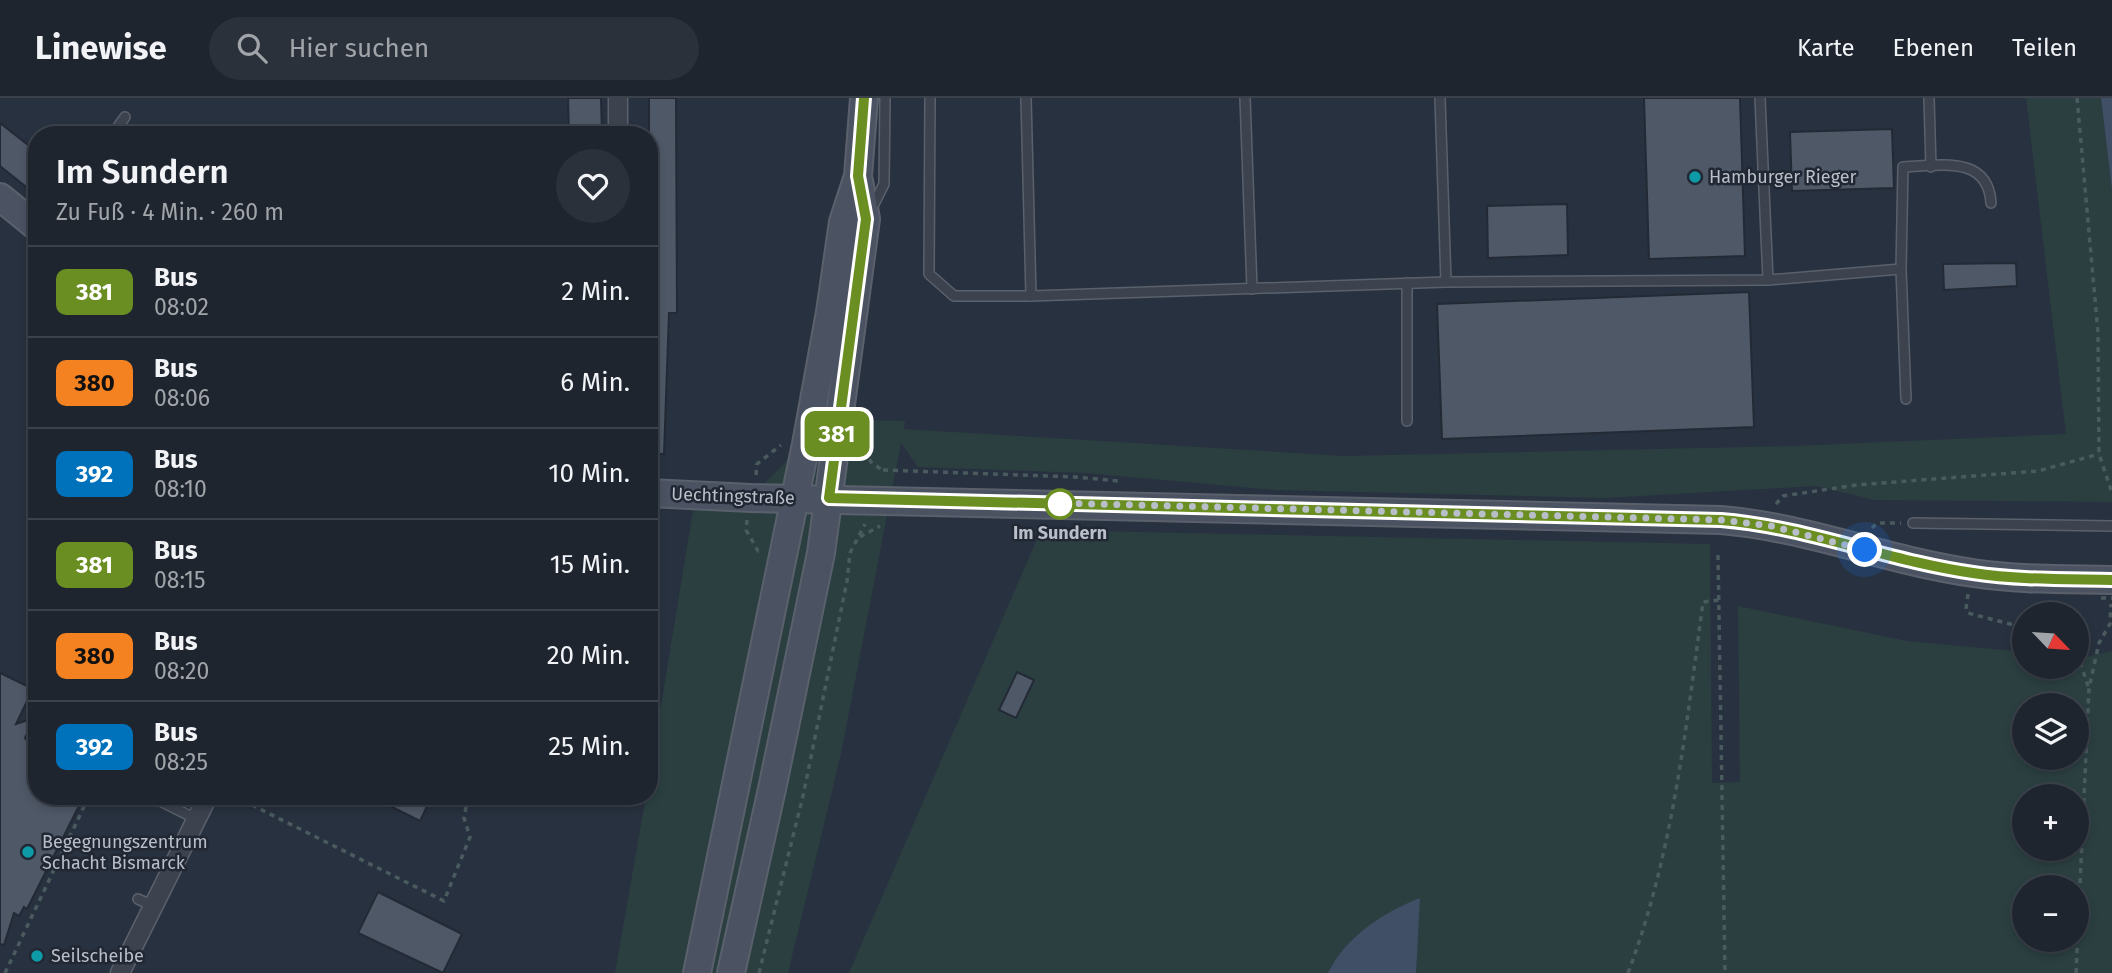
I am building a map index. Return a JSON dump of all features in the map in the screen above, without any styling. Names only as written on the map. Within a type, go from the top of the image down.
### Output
[{"type":"main road","points":[[697,973],[794,498],[830,312],[843,222],[858,176],[864,98]]},
{"type":"main road","points":[[731,973],[821,553],[866,219],[858,176]]},
{"type":"main road","points":[[0,197],[28,220]]},
{"type":"main road","name":"Uechtingstraße","points":[[658,493],[1721,520],[1771,526],[1907,560],[1973,573],[2050,580],[2108,590]]},
{"type":"street","points":[[618,98],[618,126]]},
{"type":"street","points":[[120,973],[145,903],[203,805]]},
{"type":"lane","points":[[866,219],[884,184],[885,98]]},
{"type":"lane","points":[[929,98],[929,274],[954,296],[1031,296],[1446,282],[1768,280],[1901,269]]},
{"type":"lane","points":[[1026,98],[1031,296]]},
{"type":"lane","points":[[1245,98],[1252,289]]},
{"type":"lane","points":[[1440,98],[1446,282]]},
{"type":"lane","points":[[1760,98],[1768,280]]},
{"type":"lane","points":[[1929,98],[1931,167]]},
{"type":"lane","points":[[118,126],[125,117]]},
{"type":"lane","points":[[1906,398],[1901,269],[1903,167],[1964,166],[1982,176],[1990,190],[1991,203]]},
{"type":"lane","points":[[1407,283],[1407,421]]},
{"type":"lane","points":[[1913,523],[2107,525]]},
{"type":"lane","points":[[168,805],[196,819]]},
{"type":"path","points":[[2077,98],[2098,333],[2099,454],[2112,493]]},
{"type":"path","points":[[755,480],[757,464],[784,443]]},
{"type":"path","points":[[855,444],[862,445],[865,455],[883,470],[880,480]]},
{"type":"path","points":[[1771,526],[1775,504],[1783,496],[1856,485],[2038,471],[2099,454]]},
{"type":"path","points":[[748,517],[746,530],[758,551],[769,552]]},
{"type":"path","points":[[759,973],[803,796],[847,581],[849,553],[866,523]]},
{"type":"path","points":[[1870,531],[1877,523],[1913,523]]},
{"type":"path","points":[[1718,555],[1725,973]]},
{"type":"path","points":[[2076,973],[2088,688],[2099,643],[2110,624],[2108,590]]},
{"type":"path","points":[[1969,591],[1966,610],[1968,613],[2012,625]]},
{"type":"path","points":[[1628,973],[1646,925],[1667,838],[1703,602],[1719,600]]},
{"type":"path","points":[[2085,679],[2088,688]]},
{"type":"path","points":[[5,973],[85,805]]},
{"type":"path","points":[[252,805],[444,901],[470,838],[464,818],[466,805]]},
{"type":"green space","points":[[2026,98],[2101,98],[2112,190],[2112,502],[1874,500],[1816,486],[1605,498],[1275,490],[1086,473],[918,467],[901,443],[841,754],[788,973],[615,973],[644,805],[658,805],[658,724],[695,498],[754,494],[829,419],[905,421],[904,429],[1344,456],[1793,446],[2066,434]]},
{"type":"green space","points":[[1041,530],[1710,544],[1712,783],[1740,782],[1738,606],[1907,641],[2012,651],[2012,679],[2090,679],[2090,656],[2112,651],[2112,973],[849,973]]},
{"type":"water","points":[[2101,98],[2112,98],[2112,190]]},
{"type":"water","points":[[1420,898],[1416,973],[1328,973],[1344,948],[1367,927]]},
{"type":"building","points":[[568,98],[601,98],[602,126],[569,126]]},
{"type":"building","points":[[649,98],[676,98],[677,313],[669,313],[664,454],[658,454],[658,126],[649,126]]},
{"type":"building","name":"Hamburger Rieger","points":[[1644,98],[1740,98],[1745,256],[1649,259]]},
{"type":"building","points":[[0,123],[28,145],[28,188],[0,166]]},
{"type":"building","points":[[1892,129],[1894,188],[1792,191],[1790,132]]},
{"type":"building","points":[[1567,204],[1568,255],[1488,258],[1487,206]]},
{"type":"building","points":[[2016,263],[2017,286],[1944,290],[1943,264]]},
{"type":"building","points":[[1749,292],[1754,427],[1442,439],[1437,304]]},
{"type":"building","points":[[1017,672],[1034,680],[1016,718],[999,710]]},
{"type":"building","name":"Begegnungszentrum Schacht Bismarck","points":[[0,673],[28,687],[28,699],[16,724],[28,720],[25,738],[28,742],[28,805],[79,805],[27,909],[24,907],[19,916],[14,913],[4,945],[0,944]]},
{"type":"building","points":[[388,805],[428,805],[420,821]]},
{"type":"building","points":[[378,892],[462,934],[443,973],[358,933]]},
{"type":"bus line","name":"381","points":[[864,98],[858,176],[866,219],[829,498],[1721,520],[1795,531],[1907,560],[1973,573],[2050,580],[2112,580]]},
{"type":"place","name":"Hamburger Rieger","points":[[1695,177]]},
{"type":"place","name":"Im Sundern","points":[[1060,504]]},
{"type":"place","name":"Begegnungszentrum Schacht Bismarck","points":[[28,852]]},
{"type":"place","name":"Seilscheibe","points":[[37,956]]},
{"type":"route","points":[[1060,504],[1057,503],[1721,520],[1795,531],[1865,550]]}]
